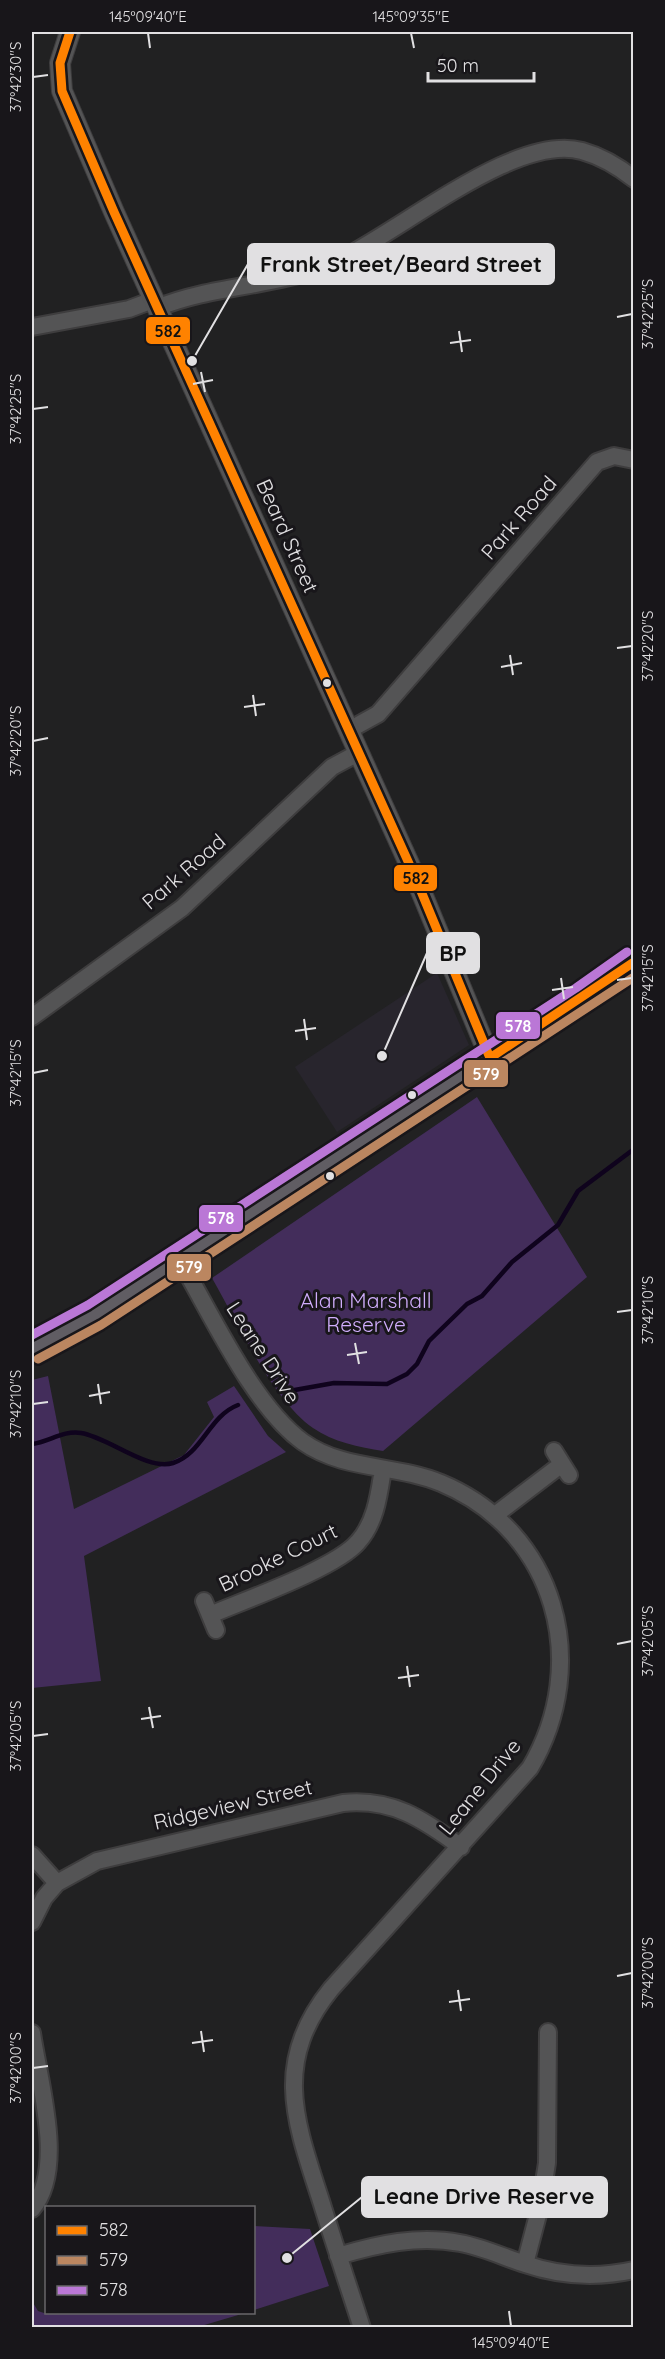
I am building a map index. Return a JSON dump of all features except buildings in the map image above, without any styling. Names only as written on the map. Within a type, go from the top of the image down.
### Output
[{"type":"main road","points":[[32,1348],[86,1319],[490,1058],[633,962]]},
{"type":"street","name":"Beard Street","points":[[70,32],[60,63],[62,91],[155,304],[416,879],[490,1058]]},
{"type":"street","points":[[32,327],[155,304],[211,290],[317,269],[352,253],[460,187],[499,167],[538,154],[580,150],[605,160],[633,179]]},
{"type":"street","name":"Park Road","points":[[349,730],[378,714],[597,462],[614,456],[633,460]]},
{"type":"street","name":"Park Road","points":[[32,1017],[182,908],[332,767],[358,753]]},
{"type":"street","name":"Leane Drive","points":[[179,1259],[247,1376],[283,1425],[304,1443],[332,1457],[411,1473],[441,1483],[470,1497],[495,1515],[523,1546],[546,1586],[559,1633],[560,1680],[552,1721],[533,1762],[513,1789],[326,1995],[307,2023],[298,2050],[293,2078],[295,2115],[362,2328]]},
{"type":"street","points":[[495,1515],[562,1464]]},
{"type":"street","name":"Brooke Court","points":[[210,1615],[329,1563],[350,1550],[371,1521],[383,1469]]},
{"type":"street","name":"Ridgeview Street","points":[[32,1922],[44,1898],[57,1883],[83,1867],[113,1856],[356,1802],[381,1804],[407,1811],[427,1822],[461,1847]]},
{"type":"street","points":[[32,1856],[57,1883]]},
{"type":"street","points":[[525,2264],[540,2207],[547,2163],[548,2032]]},
{"type":"street","points":[[32,2034],[47,2133],[49,2164],[45,2188],[32,2209]]},
{"type":"street","points":[[338,2256],[384,2243],[428,2240],[460,2243],[525,2264],[570,2274],[600,2275],[633,2270]]},
{"type":"shaded area","points":[[437,973],[469,1045],[337,1132],[295,1067]]},
{"type":"green space","name":"Alan Marshall Reserve","points":[[477,1097],[587,1277],[383,1451],[356,1446],[329,1437],[313,1428],[298,1415],[269,1379],[212,1278]]},
{"type":"green space","points":[[48,1376],[74,1509],[184,1455],[214,1417],[207,1402],[234,1386],[268,1436],[286,1452],[84,1556],[101,1681],[32,1688],[32,1380]]},
{"type":"green space","points":[[255,2226],[310,2229],[329,2286],[255,2310]]},
{"type":"green space","points":[[32,2301],[38,2311],[45,2314],[242,2314],[201,2326],[32,2327]]},
{"type":"waterway","points":[[289,1391],[334,1383],[387,1384],[407,1374],[417,1364],[429,1341],[467,1304],[482,1296],[512,1262],[558,1225],[578,1191],[634,1149]]},
{"type":"waterway","points":[[32,1444],[68,1433],[81,1433],[103,1440],[151,1462],[173,1463],[191,1452],[220,1417],[238,1405]]},
{"type":"transit line","name":"582","points":[[70,32],[60,63],[62,91],[114,212],[416,879],[490,1058],[634,962]]},
{"type":"transit line","name":"578","points":[[32,1335],[88,1305],[576,988],[627,952]]},
{"type":"transit line","name":"579","points":[[38,1359],[101,1325],[634,977]]},
{"type":"place","name":"Frank Street/Beard Street","points":[[192,361]]},
{"type":"place","name":"BP","points":[[382,1056]]},
{"type":"place","name":"Leane Drive Reserve","points":[[287,2258]]}]
